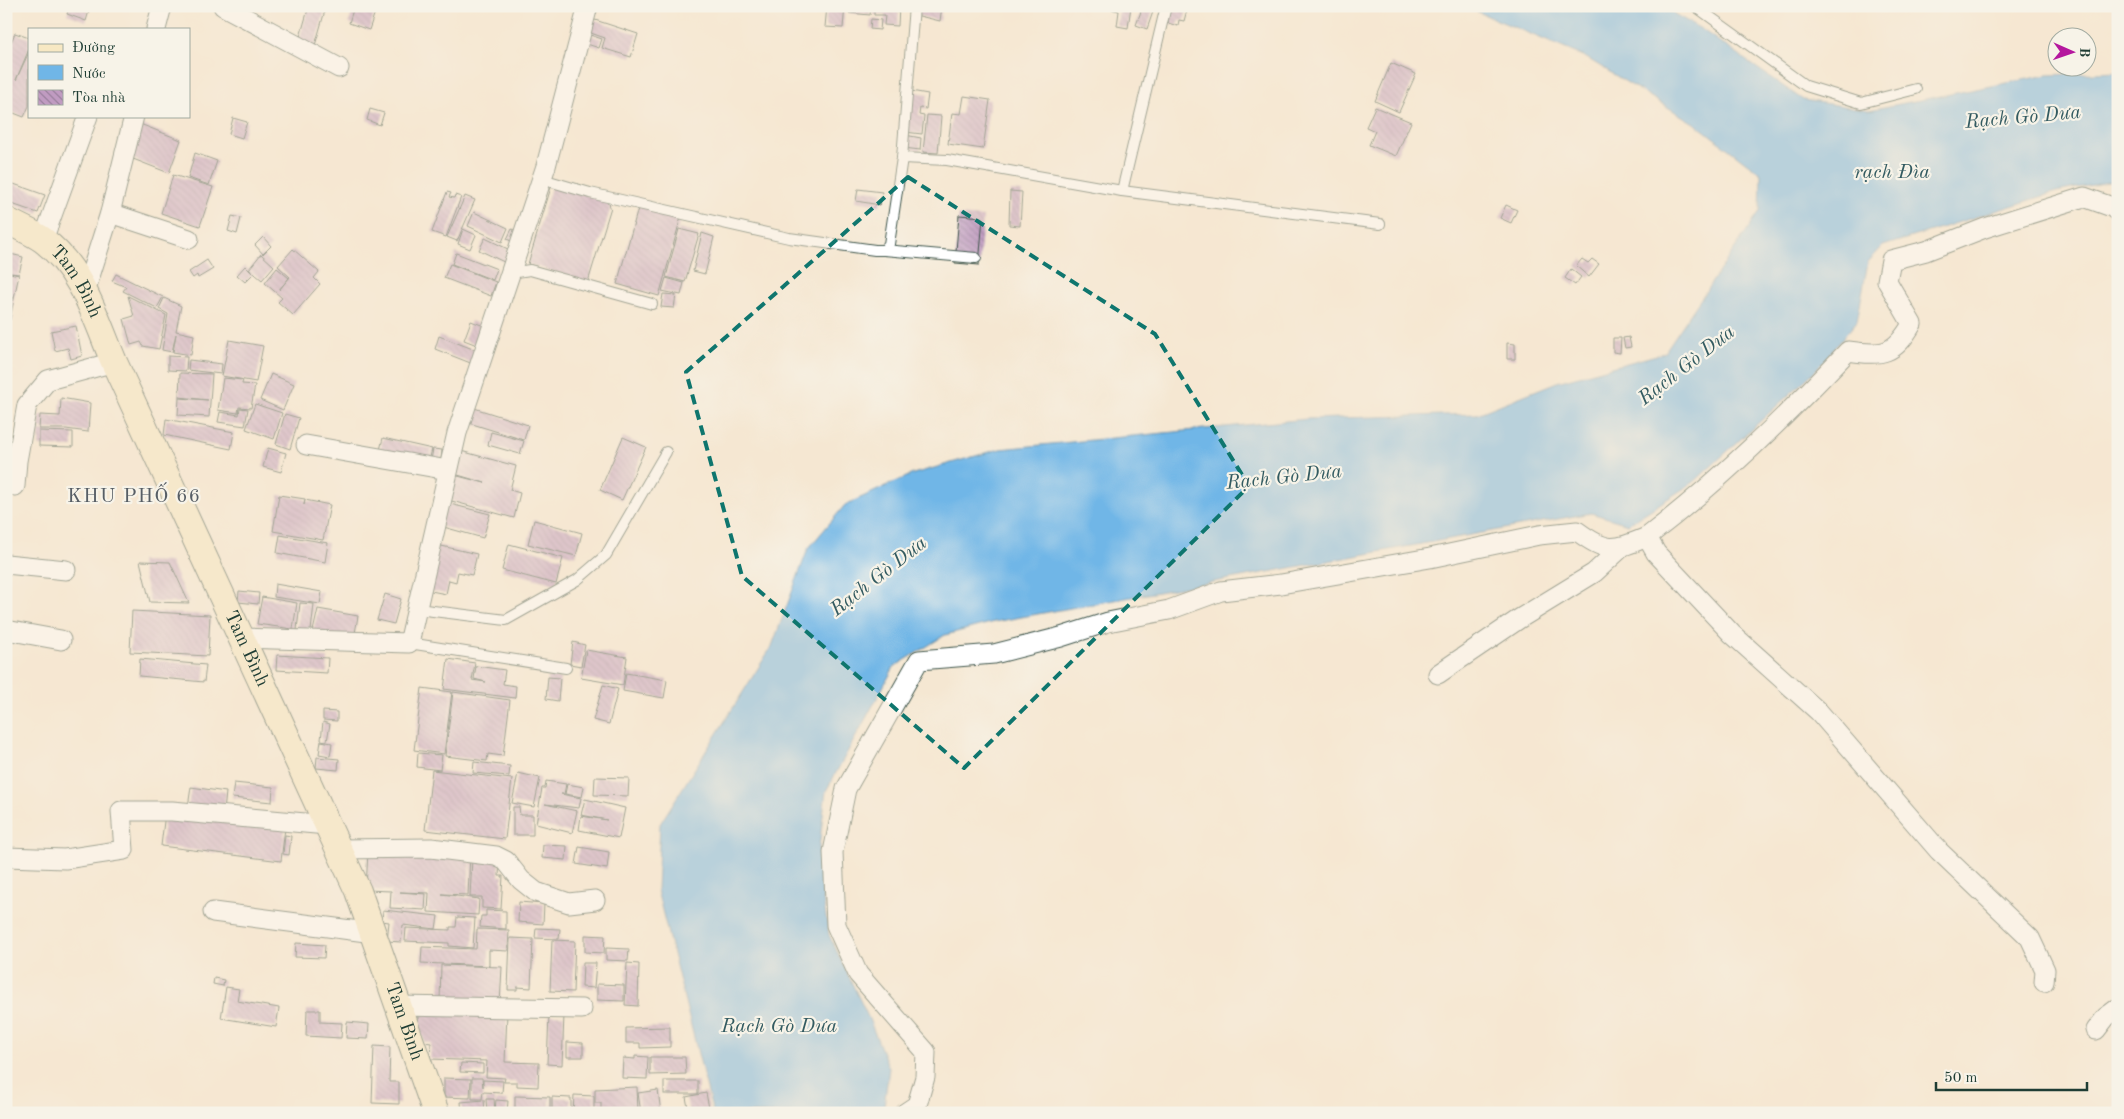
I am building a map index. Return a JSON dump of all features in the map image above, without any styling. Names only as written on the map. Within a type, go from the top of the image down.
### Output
[{"type":"main road","name":"Tam Bình","points":[[6,220],[43,240],[70,265],[85,292],[114,362],[339,849],[374,933],[436,1113]]},
{"type":"street","points":[[156,28],[162,6]]},
{"type":"street","points":[[224,6],[340,68]]},
{"type":"street","points":[[241,638],[409,643],[457,433],[542,179],[588,6]]},
{"type":"street","points":[[43,240],[87,118]]},
{"type":"street","points":[[85,292],[110,213],[134,118]]},
{"type":"street","points":[[1438,674],[1594,573],[1620,549],[1646,537],[1686,507],[1770,432],[1848,351],[1873,354],[1891,351],[1903,340],[1912,324],[1887,281],[1891,260],[1926,251],[1985,228],[2084,197],[2112,207],[2118,212]]},
{"type":"street","points":[[110,213],[190,239]]},
{"type":"street","points":[[15,486],[17,461],[27,405],[48,380],[114,362]]},
{"type":"street","points":[[306,445],[448,470]]},
{"type":"street","points":[[905,1113],[917,1105],[925,1077],[926,1052],[858,974],[836,925],[833,852],[846,789],[919,660],[994,654],[1061,637],[1108,622],[1169,610],[1221,591],[1281,584],[1430,558],[1539,535],[1576,531],[1595,544],[1620,549]]},
{"type":"street","points":[[1646,537],[1656,553],[1732,634],[1819,712],[1939,851],[2030,938],[2045,970],[2044,982]]},
{"type":"street","points":[[6,564],[66,570]]},
{"type":"street","points":[[6,630],[60,640]]},
{"type":"street","points":[[6,857],[65,859],[124,850],[121,811],[172,811],[327,824]]},
{"type":"street","points":[[339,849],[431,848],[496,856],[506,860],[521,880],[536,892],[569,903],[595,900]]},
{"type":"street","points":[[213,912],[374,933]]},
{"type":"street","points":[[398,1006],[582,1010]]},
{"type":"street","points":[[2096,1030],[2118,1008]]},
{"type":"lane","points":[[884,250],[889,244],[902,158],[914,6]]},
{"type":"lane","points":[[1122,191],[1166,6]]},
{"type":"lane","points":[[1695,6],[1806,86],[1861,103],[1916,89]]},
{"type":"lane","points":[[902,158],[947,160],[1122,191],[1380,224]]},
{"type":"lane","points":[[542,179],[590,193],[789,238],[875,250],[976,258]]},
{"type":"lane","points":[[510,273],[530,270],[652,304]]},
{"type":"lane","points":[[417,609],[506,620],[576,580],[606,555],[666,452]]},
{"type":"lane","points":[[409,643],[566,668]]},
{"type":"highlighted area","points":[[908,177],[1155,334],[1249,486],[964,768],[742,576],[686,372]]},
{"type":"water","name":"Rạch Gò Dưa","points":[[1464,6],[1660,6],[1701,29],[1803,100],[1869,110],[2046,75],[2046,78],[2096,78],[2096,73],[2118,72],[2118,180],[2056,192],[1883,246],[1868,262],[1857,321],[1815,371],[1694,482],[1628,524],[1591,513],[994,622],[945,635],[894,667],[826,791],[819,848],[822,892],[829,935],[869,1019],[889,1068],[883,1113],[713,1113],[657,890],[660,824],[772,646],[808,549],[845,505],[913,474],[1000,449],[1307,419],[1477,414],[1557,382],[1664,353],[1760,211],[1761,174],[1697,125],[1585,57]]},
{"type":"building","points":[[70,6],[89,11],[86,21],[67,14]]},
{"type":"building","points":[[309,6],[326,7],[314,49],[298,44]]},
{"type":"building","points":[[354,6],[376,9],[369,30],[349,23]]},
{"type":"building","points":[[827,6],[845,6],[843,28],[825,27]]},
{"type":"building","points":[[850,6],[871,6],[870,15],[849,13]]},
{"type":"building","points":[[874,6],[899,6],[898,26],[884,25],[885,15],[874,15]]},
{"type":"building","points":[[917,6],[942,6],[940,21],[915,15]]},
{"type":"building","points":[[1098,6],[1131,6],[1128,28],[1117,26],[1119,11]]},
{"type":"building","points":[[1143,6],[1155,6],[1147,29],[1136,25]]},
{"type":"building","points":[[1167,6],[1188,6],[1184,21],[1179,20],[1178,26],[1168,23],[1169,18],[1165,17]]},
{"type":"building","points":[[592,19],[638,34],[631,57],[602,48],[605,38],[588,32]]},
{"type":"building","points":[[871,19],[881,20],[880,30],[870,29]]},
{"type":"building","points":[[15,33],[28,38],[28,51],[16,80],[28,54],[28,108],[24,117],[6,110],[6,54]]},
{"type":"building","points":[[587,34],[602,39],[599,48],[584,43]]},
{"type":"building","points":[[1391,63],[1416,74],[1399,112],[1375,101]]},
{"type":"building","points":[[911,91],[928,94],[926,109],[920,108],[919,115],[924,116],[922,134],[905,132]]},
{"type":"building","points":[[964,96],[990,100],[983,149],[948,144],[952,113],[961,114]]},
{"type":"building","points":[[1375,107],[1411,122],[1396,156],[1369,145],[1375,131],[1366,127]]},
{"type":"building","points":[[370,109],[384,113],[380,125],[367,120]]},
{"type":"building","points":[[927,115],[941,116],[938,153],[923,152]]},
{"type":"building","points":[[233,118],[247,122],[242,138],[229,134]]},
{"type":"building","points":[[6,123],[11,125],[6,136]]},
{"type":"building","points":[[140,124],[181,140],[169,173],[128,157]]},
{"type":"building","points":[[905,135],[921,138],[920,150],[904,148]]},
{"type":"building","points":[[195,153],[217,161],[209,185],[188,178]]},
{"type":"building","points":[[173,175],[213,187],[200,226],[161,213]]},
{"type":"building","points":[[8,182],[45,195],[38,213],[6,202]]},
{"type":"building","points":[[552,184],[610,202],[609,207],[611,207],[588,282],[528,264]]},
{"type":"building","points":[[858,189],[882,192],[880,205],[856,201]]},
{"type":"building","points":[[1010,191],[1022,192],[1020,226],[1009,225]]},
{"type":"building","points":[[447,192],[451,193],[449,197],[454,198],[455,195],[461,197],[446,237],[432,232]]},
{"type":"building","points":[[465,196],[475,200],[457,241],[447,237]]},
{"type":"building","points":[[639,205],[681,217],[659,296],[617,284]]},
{"type":"building","points":[[1506,205],[1517,210],[1511,223],[1500,218]]},
{"type":"building","points":[[474,212],[508,228],[502,242],[468,226]]},
{"type":"building","points":[[959,215],[983,217],[979,265],[955,263]]},
{"type":"building","points":[[232,216],[241,218],[237,234],[228,231]]},
{"type":"building","points":[[463,229],[476,235],[470,249],[458,244]]},
{"type":"building","points":[[512,229],[520,233],[515,243],[507,239]]},
{"type":"building","points":[[679,229],[699,234],[685,282],[666,277]]},
{"type":"building","points":[[702,233],[714,237],[705,274],[693,271]]},
{"type":"building","points":[[263,237],[271,246],[263,254],[255,245]]},
{"type":"building","points":[[485,238],[510,250],[504,262],[479,250]]},
{"type":"building","points":[[293,249],[319,272],[314,278],[320,284],[293,315],[278,302],[282,298],[265,283],[277,268],[289,278],[279,290],[290,277],[278,266]]},
{"type":"building","points":[[6,253],[23,257],[19,274],[10,273],[19,275],[14,298],[6,296]]},
{"type":"building","points":[[456,253],[497,269],[493,280],[452,264]]},
{"type":"building","points":[[261,254],[274,266],[262,280],[249,269]]},
{"type":"building","points":[[1582,259],[1588,263],[1592,259],[1599,264],[1589,277],[1576,266]]},
{"type":"building","points":[[207,260],[213,269],[198,278],[197,275],[193,278],[189,272]]},
{"type":"building","points":[[450,264],[496,282],[491,296],[444,278]]},
{"type":"building","points":[[245,266],[253,274],[245,282],[237,275]]},
{"type":"building","points":[[1571,269],[1581,277],[1575,285],[1565,278]]},
{"type":"building","points":[[116,274],[163,297],[157,308],[123,291],[126,287],[112,281]]},
{"type":"building","points":[[666,278],[684,283],[681,295],[662,291]]},
{"type":"building","points":[[663,294],[676,295],[674,308],[661,307]]},
{"type":"building","points":[[128,296],[166,315],[159,349],[143,346],[141,342],[131,345],[124,319],[134,316]]},
{"type":"building","points":[[6,297],[14,298],[10,320],[6,317]]},
{"type":"building","points":[[164,298],[181,306],[176,331],[194,335],[191,355],[173,352],[176,334],[172,352],[162,350],[168,314],[159,309]]},
{"type":"building","points":[[471,321],[484,326],[477,345],[464,340]]},
{"type":"building","points":[[76,326],[82,356],[71,359],[68,348],[55,351],[51,331]]},
{"type":"building","points":[[439,336],[478,351],[473,364],[435,349]]},
{"type":"building","points":[[1629,337],[1631,347],[1625,348],[1623,338]]},
{"type":"building","points":[[1613,338],[1621,338],[1620,353],[1613,352]]},
{"type":"building","points":[[229,340],[263,346],[256,382],[222,376]]},
{"type":"building","points":[[1507,343],[1515,344],[1515,359],[1507,359]]},
{"type":"building","points":[[168,356],[187,357],[186,371],[168,370]]},
{"type":"building","points":[[189,360],[222,364],[221,374],[188,370]]},
{"type":"building","points":[[180,373],[212,374],[209,417],[178,415],[179,398],[208,400],[179,397]]},
{"type":"building","points":[[271,374],[294,384],[283,410],[260,400]]},
{"type":"building","points":[[223,378],[243,380],[242,384],[255,385],[251,408],[239,407],[238,413],[218,410]]},
{"type":"building","points":[[61,398],[90,403],[88,432],[66,429],[39,429],[40,415],[60,416]]},
{"type":"building","points":[[255,404],[282,413],[274,439],[246,429]]},
{"type":"building","points":[[471,407],[528,425],[524,440],[466,422]]},
{"type":"building","points":[[240,408],[248,409],[245,426],[218,422],[220,412],[239,415]]},
{"type":"building","points":[[285,414],[299,418],[290,449],[276,444]]},
{"type":"building","points":[[166,419],[234,432],[231,449],[164,435]]},
{"type":"building","points":[[39,431],[73,432],[73,447],[39,446]]},
{"type":"building","points":[[491,432],[524,441],[520,454],[488,445]]},
{"type":"building","points":[[623,437],[646,447],[622,500],[600,490]]},
{"type":"building","points":[[383,438],[432,449],[428,465],[379,454]]},
{"type":"building","points":[[268,448],[286,453],[281,472],[263,467]]},
{"type":"building","points":[[433,449],[442,450],[440,468],[430,466]]},
{"type":"building","points":[[457,450],[516,466],[510,490],[520,493],[514,518],[448,500],[454,475],[485,483],[451,473]]},
{"type":"building","points":[[279,495],[305,499],[304,505],[305,500],[330,505],[323,540],[273,531]]},
{"type":"building","points":[[446,503],[490,514],[483,538],[440,526]]},
{"type":"building","points":[[534,520],[582,533],[576,556],[528,544]]},
{"type":"building","points":[[280,535],[328,543],[325,562],[277,553]]},
{"type":"building","points":[[509,544],[563,558],[556,584],[502,570]]},
{"type":"building","points":[[437,545],[477,554],[472,575],[458,572],[456,582],[449,580],[446,594],[426,590]]},
{"type":"building","points":[[140,561],[170,562],[189,603],[150,602]]},
{"type":"building","points":[[275,584],[322,592],[320,604],[274,597]]},
{"type":"building","points":[[239,591],[259,593],[258,604],[238,602]]},
{"type":"building","points":[[385,594],[401,599],[394,624],[377,620]]},
{"type":"building","points":[[262,597],[297,603],[293,629],[257,624]]},
{"type":"building","points":[[300,603],[314,604],[311,631],[297,630]]},
{"type":"building","points":[[318,609],[358,616],[354,639],[313,631]]},
{"type":"building","points":[[132,611],[210,615],[208,656],[130,652]]},
{"type":"building","points":[[573,642],[585,645],[581,666],[570,664]]},
{"type":"building","points":[[586,650],[627,657],[623,685],[581,678]]},
{"type":"building","points":[[277,655],[328,658],[327,673],[276,670]]},
{"type":"building","points":[[140,659],[206,665],[204,682],[139,676]]},
{"type":"building","points":[[448,659],[475,663],[472,680],[486,682],[474,679],[476,666],[505,670],[503,684],[516,686],[515,698],[444,689]]},
{"type":"building","points":[[626,673],[667,680],[664,698],[623,691]]},
{"type":"building","points":[[548,677],[560,678],[558,701],[546,699]]},
{"type":"building","points":[[603,685],[618,689],[609,724],[593,720]]},
{"type":"building","points":[[422,688],[452,692],[444,754],[414,750]]},
{"type":"building","points":[[453,692],[510,700],[503,756],[488,754],[487,761],[445,756]]},
{"type":"building","points":[[323,711],[337,712],[337,721],[323,720]]},
{"type":"building","points":[[323,722],[330,724],[327,741],[321,740]]},
{"type":"building","points":[[321,741],[332,743],[330,756],[319,754]]},
{"type":"building","points":[[418,753],[442,755],[440,770],[417,767]]},
{"type":"building","points":[[317,757],[339,759],[338,770],[316,768]]},
{"type":"building","points":[[474,762],[510,766],[509,776],[473,773]]},
{"type":"building","points":[[432,770],[512,779],[505,839],[425,830]]},
{"type":"building","points":[[518,773],[540,778],[534,807],[512,803]]},
{"type":"building","points":[[595,777],[629,778],[628,796],[594,795]]},
{"type":"building","points":[[546,781],[566,784],[564,794],[561,794],[581,798],[579,808],[545,804],[577,811],[572,833],[536,824],[542,788],[545,788]]},
{"type":"building","points":[[234,783],[273,787],[272,802],[232,798]]},
{"type":"building","points":[[567,784],[584,787],[582,797],[565,794]]},
{"type":"building","points":[[191,787],[226,792],[224,812],[188,807]]},
{"type":"building","points":[[585,799],[625,808],[619,838],[579,830],[581,816],[607,820],[581,815]]},
{"type":"building","points":[[513,807],[519,807],[520,815],[533,815],[533,835],[513,835]]},
{"type":"building","points":[[165,813],[285,828],[281,861],[161,846]]},
{"type":"building","points":[[285,835],[291,836],[289,855],[283,854]]},
{"type":"building","points":[[543,845],[567,846],[566,860],[542,858]]},
{"type":"building","points":[[579,847],[609,852],[607,869],[576,864]]},
{"type":"building","points":[[368,850],[470,855],[468,895],[442,894],[479,899],[478,915],[428,912],[429,893],[400,892],[426,894],[425,910],[390,908],[391,891],[366,890]]},
{"type":"building","points":[[472,858],[500,859],[499,876],[503,876],[501,909],[482,908],[482,897],[470,897]]},
{"type":"building","points":[[519,902],[544,904],[543,924],[518,922]]},
{"type":"building","points":[[383,910],[438,916],[436,929],[403,925],[401,942],[387,941],[389,922],[382,921]]},
{"type":"building","points":[[486,910],[506,911],[506,929],[480,927],[481,916],[486,916]]},
{"type":"building","points":[[457,917],[475,918],[473,948],[449,946],[449,943],[405,941],[406,928],[450,930],[450,927],[456,927]]},
{"type":"building","points":[[536,928],[560,929],[559,939],[535,938]]},
{"type":"building","points":[[477,929],[509,930],[508,951],[489,950],[489,966],[421,963],[422,947],[476,949]]},
{"type":"building","points":[[585,935],[605,936],[604,953],[585,952]]},
{"type":"building","points":[[510,938],[533,939],[531,988],[517,987],[517,990],[508,990]]},
{"type":"building","points":[[552,940],[575,941],[573,992],[550,991]]},
{"type":"building","points":[[296,943],[325,945],[324,958],[295,957]]},
{"type":"building","points":[[606,948],[629,949],[628,961],[606,960]]},
{"type":"building","points":[[583,963],[596,963],[594,988],[582,987]]},
{"type":"building","points":[[627,963],[639,964],[638,1006],[625,1005]]},
{"type":"building","points":[[441,965],[502,967],[500,1004],[440,1001]]},
{"type":"building","points":[[214,978],[224,980],[223,986],[213,984]]},
{"type":"building","points":[[597,984],[624,985],[624,1001],[597,1000]]},
{"type":"building","points":[[226,987],[239,989],[237,1001],[279,1008],[276,1027],[221,1018]]},
{"type":"building","points":[[307,1010],[320,1010],[320,1022],[342,1023],[341,1038],[306,1036]]},
{"type":"building","points":[[418,1010],[507,1013],[505,1062],[539,1063],[538,1087],[517,1086],[517,1082],[504,1082],[505,1078],[486,1077],[487,1061],[430,1059],[431,1043],[425,1042],[418,1027]]},
{"type":"building","points":[[549,1015],[564,1015],[562,1065],[547,1064]]},
{"type":"building","points":[[347,1022],[369,1024],[368,1039],[346,1038]]},
{"type":"building","points":[[670,1027],[670,1047],[640,1048],[640,1043],[626,1043],[626,1028]]},
{"type":"building","points":[[567,1042],[583,1043],[583,1057],[567,1057]]},
{"type":"building","points":[[374,1046],[390,1047],[389,1082],[399,1082],[399,1104],[372,1103]]},
{"type":"building","points":[[635,1056],[648,1057],[647,1079],[622,1078],[623,1058],[635,1059]]},
{"type":"building","points":[[650,1057],[685,1057],[686,1074],[650,1075]]},
{"type":"building","points":[[461,1063],[483,1064],[483,1073],[460,1072]]},
{"type":"building","points":[[444,1078],[471,1079],[470,1098],[444,1097]]},
{"type":"building","points":[[472,1078],[482,1078],[483,1087],[483,1080],[503,1081],[502,1093],[483,1092],[482,1099],[472,1099]]},
{"type":"building","points":[[664,1081],[698,1081],[698,1094],[664,1094]]},
{"type":"building","points":[[637,1087],[638,1113],[601,1113],[601,1103],[595,1103],[595,1089]]},
{"type":"building","points":[[658,1090],[661,1113],[641,1113],[638,1093]]},
{"type":"building","points":[[706,1093],[710,1113],[689,1113],[686,1097]]},
{"type":"building","points":[[574,1095],[594,1096],[594,1113],[573,1113]]},
{"type":"building","points":[[515,1096],[550,1097],[550,1113],[515,1113]]},
{"type":"building","points":[[552,1097],[571,1098],[571,1113],[552,1113]]},
{"type":"building","points":[[486,1099],[494,1099],[495,1111],[496,1100],[508,1101],[507,1112],[487,1113]]},
{"type":"building","points":[[484,1100],[485,1113],[462,1113],[461,1102]]},
{"type":"district","name":"KHU PHỐ 66","points":[[134,497]]},
{"type":"water label","name":"rạch Đìa","points":[[1892,173]]}]
